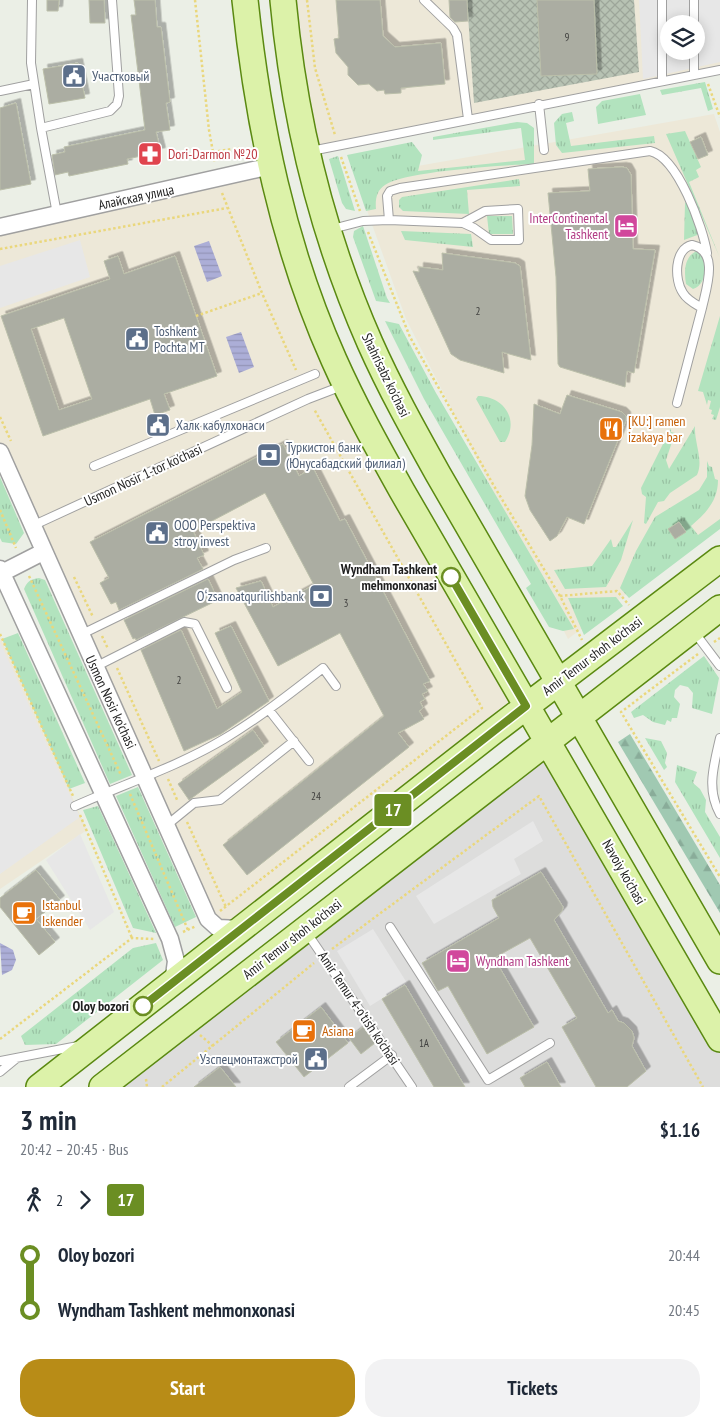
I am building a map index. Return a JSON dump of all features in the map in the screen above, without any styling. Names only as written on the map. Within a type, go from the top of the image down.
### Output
[{"type":"main road","points":[[245,0],[259,106],[271,166],[294,253],[319,324],[345,385],[402,491],[526,706]]},
{"type":"main road","name":"Shahrisabz ko'chasi","points":[[283,0],[290,64],[306,152],[327,230],[356,310],[402,410],[578,717]]},
{"type":"main road","name":"Amir Temur shoh ko'chasi","points":[[39,1087],[526,706],[720,559]]},
{"type":"main road","name":"Amir Temur shoh ko'chasi","points":[[102,1087],[578,717],[699,639],[720,608]]},
{"type":"main road","name":"Navoiy ko'chasi","points":[[526,706],[720,1039]]},
{"type":"main road","points":[[578,717],[720,961]]},
{"type":"main road","points":[[316,869],[342,901]]},
{"type":"street","name":"Алайская улица","points":[[0,226],[271,166]]},
{"type":"street","name":"Usmon Nosir ko'chasi","points":[[0,452],[80,635],[146,776],[208,919]]},
{"type":"street","points":[[43,552],[1,572],[170,939],[176,962],[173,983]]},
{"type":"street","points":[[208,919],[218,928],[240,929]]},
{"type":"lane","points":[[32,0],[31,62],[57,214]]},
{"type":"lane","points":[[41,128],[110,111],[117,104],[119,96],[112,0]]},
{"type":"lane","points":[[424,0],[458,35],[468,119]]},
{"type":"lane","points":[[662,0],[662,81]]},
{"type":"lane","points":[[694,0],[694,15]]},
{"type":"lane","points":[[694,60],[694,74]]},
{"type":"lane","points":[[306,152],[539,104],[720,70]]},
{"type":"lane","points":[[0,91],[34,84]]},
{"type":"lane","points":[[539,104],[544,150]]},
{"type":"lane","points":[[389,220],[386,199],[390,191],[396,188],[650,151],[659,154],[670,164],[694,210],[704,236],[710,273],[676,403]]},
{"type":"lane","points":[[327,230],[363,222],[389,220],[463,223],[474,228],[490,240],[519,240],[518,209],[484,210],[473,219],[463,223]]},
{"type":"lane","points":[[702,308],[682,292],[678,281],[678,269],[680,255],[685,248],[696,246],[707,253]]},
{"type":"lane","points":[[710,273],[720,274]]},
{"type":"lane","points":[[94,466],[315,374]]},
{"type":"lane","name":"Usmon Nosir 1-tor ko'chasi","points":[[32,526],[308,399],[345,385]]},
{"type":"lane","points":[[80,635],[234,560],[266,548]]},
{"type":"lane","points":[[95,667],[184,622],[190,622],[195,624],[227,688]]},
{"type":"lane","points":[[699,639],[720,666]]},
{"type":"lane","points":[[75,806],[126,785],[222,740],[269,710],[323,668],[336,686]]},
{"type":"lane","points":[[269,710],[309,761]]},
{"type":"lane","points":[[720,738],[710,784],[715,806],[720,814]]},
{"type":"lane","points":[[167,824],[194,803],[220,800],[294,741]]},
{"type":"lane","points":[[390,927],[488,1080],[550,1043]]},
{"type":"lane","name":"Amir Temur 4-o'tish ko'chasi","points":[[305,929],[412,1087]]},
{"type":"lane","points":[[0,1061],[95,1043]]},
{"type":"lane","points":[[348,1087],[392,1055]]},
{"type":"lane","points":[[0,1072],[19,1057]]},
{"type":"path","points":[[306,0],[315,68],[337,146],[363,222],[410,337],[494,486],[560,596],[584,644]]},
{"type":"path","points":[[704,73],[720,117]]},
{"type":"path","points":[[213,152],[239,148]]},
{"type":"path","points":[[0,249],[227,208]]},
{"type":"path","points":[[196,316],[262,293]]},
{"type":"path","points":[[0,510],[126,785],[188,930]]},
{"type":"path","points":[[560,596],[617,591],[630,608]]},
{"type":"path","points":[[0,634],[132,938]]},
{"type":"path","points":[[720,638],[699,639],[621,712],[720,877]]},
{"type":"path","points":[[0,1039],[132,938],[170,939],[208,919],[482,708]]},
{"type":"path","points":[[162,1087],[323,955],[540,796],[702,1087]]},
{"type":"shaded area","points":[[283,0],[720,0],[720,70],[306,152]]},
{"type":"shaded area","points":[[467,0],[634,0],[639,72],[474,103]]},
{"type":"shaded area","points":[[639,0],[720,0],[720,62],[643,79]]},
{"type":"shaded area","points":[[714,114],[720,132],[720,522],[568,639],[406,319],[355,177]]},
{"type":"shaded area","points":[[271,166],[306,289],[526,706],[222,930],[0,452],[0,227]]},
{"type":"shaded area","points":[[80,240],[90,277],[0,308],[0,266]]},
{"type":"shaded area","points":[[0,637],[87,830],[0,889]]},
{"type":"shaded area","points":[[0,642],[80,817],[0,874]]},
{"type":"shaded area","points":[[548,741],[720,1039],[720,1087],[102,1087]]},
{"type":"shaded area","points":[[533,821],[543,841],[514,859],[521,874],[434,924],[416,896]]},
{"type":"shaded area","points":[[80,834],[114,912],[90,930],[46,860]]},
{"type":"shaded area","points":[[373,929],[407,983],[370,1006],[337,951]]},
{"type":"green space","points":[[705,82],[713,109],[708,111],[701,88],[662,95],[660,90]]},
{"type":"green space","points":[[640,94],[646,115],[598,124],[596,107],[602,101]]},
{"type":"green space","points":[[572,112],[574,121],[566,123],[571,146],[654,136],[655,143],[562,153],[556,145],[554,123],[562,114]]},
{"type":"green space","points":[[517,122],[527,123],[534,128],[534,164],[433,172],[396,180],[380,189],[376,198],[376,209],[366,211],[347,155],[412,142],[422,155],[418,171],[525,160],[521,128],[433,140],[433,137]]},
{"type":"green space","points":[[685,131],[701,167],[696,170],[699,177],[689,182],[720,258],[666,134]]},
{"type":"green space","points":[[338,156],[355,211],[346,209],[342,203],[329,159]]},
{"type":"green space","points":[[519,179],[520,186],[467,190],[469,214],[403,211],[399,207],[399,200],[402,197]]},
{"type":"green space","points":[[685,203],[700,234],[684,240]]},
{"type":"green space","points":[[487,216],[512,216],[513,234],[489,234]]},
{"type":"green space","points":[[363,226],[390,303],[376,301],[353,237],[354,231]]},
{"type":"green space","points":[[401,231],[471,234],[473,247],[405,240]]},
{"type":"green space","points":[[697,251],[702,254],[704,274],[701,283],[693,289],[686,284],[685,270],[687,260]]},
{"type":"green space","points":[[720,316],[720,407],[716,420],[712,419],[714,415],[711,414],[712,410],[709,409],[711,401],[708,400],[707,405],[703,392],[698,391]]},
{"type":"green space","points":[[385,321],[399,324],[436,393],[574,629],[563,631],[549,627],[526,588],[531,584],[424,399]]},
{"type":"green space","points":[[478,396],[495,400],[506,410],[510,417],[511,425],[505,442],[500,442],[476,399]]},
{"type":"green space","points":[[695,426],[700,463],[697,475],[670,493],[664,501],[658,502],[646,524],[644,523],[646,497],[642,494],[641,488],[671,428],[671,432],[675,433],[666,460],[669,469]]},
{"type":"green space","points":[[707,461],[709,466],[712,467],[715,479],[718,480],[716,494],[710,506],[691,526],[698,535],[720,519],[720,529],[629,598],[620,588],[636,551],[655,517],[699,490],[707,477]]},
{"type":"green space","points":[[0,477],[24,533],[16,544],[2,542],[0,538]]},
{"type":"green space","points":[[633,520],[621,560],[606,587],[565,589],[554,570],[592,566],[611,539],[613,547],[616,547]]},
{"type":"green space","points":[[39,578],[45,580],[132,775],[110,784],[24,589],[29,581]]},
{"type":"green space","points":[[616,597],[623,606],[584,635],[568,598]]},
{"type":"green space","points":[[18,633],[85,783],[69,789],[2,639]]},
{"type":"green space","points":[[704,656],[719,678],[712,714],[692,708],[693,693],[688,687],[680,685],[675,690],[674,697],[680,704],[677,718],[672,718],[671,722],[667,720],[665,725],[653,722],[643,715],[634,718],[631,712]]},
{"type":"green space","points":[[630,734],[720,885],[720,913],[618,742]]},
{"type":"green space","points":[[645,738],[661,741],[667,753],[665,763],[667,767],[664,770]]},
{"type":"green space","points":[[677,765],[697,772],[693,783],[700,789],[706,800],[705,812],[720,837],[720,858],[675,782]]},
{"type":"green space","points":[[138,787],[196,917],[175,927],[116,796]]},
{"type":"green space","points":[[98,806],[156,933],[133,928],[83,810]]},
{"type":"green space","points":[[156,943],[163,960],[56,1044],[25,1045],[21,1036],[133,948]]},
{"type":"water","points":[[209,241],[222,276],[207,282],[194,246]]},
{"type":"water","points":[[241,332],[254,367],[239,373],[226,337]]},
{"type":"water","points":[[0,943],[13,950],[16,960],[12,970],[2,975]]},
{"type":"building","points":[[47,0],[59,0],[58,11],[47,11]]},
{"type":"building","points":[[89,0],[104,0],[105,23],[90,23]]},
{"type":"building","points":[[134,0],[155,0],[157,27],[161,27],[170,102],[166,103],[170,130],[156,132],[161,152],[127,159],[128,164],[69,176],[68,172],[55,175],[52,155],[65,152],[64,147],[145,130],[131,15],[136,15]]},
{"type":"building","points":[[336,0],[380,0],[383,36],[395,47],[441,43],[445,84],[401,88],[401,93],[385,94],[384,90],[377,91],[369,84],[358,85],[348,75],[348,67],[336,53],[334,39],[339,38]]},
{"type":"building","points":[[449,0],[467,0],[468,21],[455,22],[450,17]]},
{"type":"building","points":[[537,0],[594,0],[597,74],[541,76]]},
{"type":"building","points":[[78,63],[85,98],[49,104],[43,69]]},
{"type":"building","points":[[16,103],[31,184],[0,190],[0,108]]},
{"type":"building","points":[[701,137],[708,155],[698,159],[690,142]]},
{"type":"building","points":[[627,168],[631,175],[633,249],[655,250],[634,373],[627,371],[625,387],[560,367],[558,364],[556,277],[548,193],[590,191],[588,169]]},
{"type":"building","points":[[442,253],[515,263],[520,266],[531,360],[502,352],[504,373],[460,360],[451,354],[413,271],[419,272],[419,267],[443,270]]},
{"type":"building","name":"Toshkent Pochta MT","points":[[118,256],[124,274],[175,256],[217,376],[164,394],[170,410],[155,415],[150,399],[43,436],[1,316],[110,279],[104,261]],"holes":[[[64,318],[92,399],[59,410],[31,329]]]},
{"type":"building","points":[[567,395],[622,412],[626,416],[626,420],[584,524],[567,517],[557,536],[550,541],[530,510],[525,496],[532,445],[534,404],[560,414]]},
{"type":"building","points":[[283,444],[299,476],[313,468],[340,521],[345,519],[430,681],[423,684],[428,691],[422,694],[425,699],[420,702],[423,708],[419,711],[424,719],[398,733],[409,747],[247,875],[223,845],[384,716],[340,633],[278,666],[236,588],[261,581],[273,607],[314,585],[265,493],[193,531],[204,555],[197,558],[203,569],[119,610],[116,602],[111,604],[100,583],[109,578],[90,542]]},
{"type":"building","points":[[679,522],[686,532],[675,539],[668,529]]},
{"type":"building","points":[[208,579],[218,600],[136,640],[135,638],[133,639],[124,620]]},
{"type":"building","points":[[231,626],[269,701],[221,734],[184,751],[141,650],[181,630],[217,709],[242,692],[215,633]]},
{"type":"building","points":[[253,730],[264,746],[189,800],[178,784]]},
{"type":"building","name":"Istanbul Iskender","points":[[36,870],[60,900],[36,919],[55,942],[39,955],[0,907],[0,898]]},
{"type":"building","points":[[541,872],[563,907],[554,920],[608,1013],[612,1010],[618,1021],[624,1023],[632,1031],[634,1038],[632,1046],[646,1071],[627,1087],[596,1087],[562,1027],[577,1018],[530,938],[494,958],[534,1027],[487,1054],[448,986],[438,991],[422,963],[499,918],[493,907],[492,900]]},
{"type":"building","points":[[405,985],[465,1087],[434,1087],[382,999]]},
{"type":"building","points":[[321,1007],[348,1043],[304,1077],[276,1042]]},
{"type":"building","points":[[363,1027],[375,1043],[361,1054],[349,1038]]},
{"type":"building","points":[[547,1062],[561,1087],[525,1087],[520,1078]]},
{"type":"building","points":[[220,1067],[236,1087],[194,1087]]},
{"type":"bus line","name":"17","points":[[143,1006],[526,706],[451,577]]},
{"type":"place","name":"Участковый","points":[[74,76]]},
{"type":"place","name":"Dori-Darmon №20","points":[[150,154]]},
{"type":"place","name":"InterContinental Tashkent","points":[[626,226]]},
{"type":"place","name":"Toshkent Pochta MT","points":[[137,339]]},
{"type":"place","name":"Халк кабулхонаси","points":[[158,425]]},
{"type":"place","name":"[KU:] ramen izakaya bar","points":[[611,429]]},
{"type":"place","name":"Туркистон банк (Юнусабадский филиал)","points":[[269,455]]},
{"type":"place","name":"ООО Perspektiva stroy invest","points":[[157,533]]},
{"type":"place","name":"Wyndham Tashkent mehmonxonasi","points":[[451,577]]},
{"type":"place","name":"Oʻzsanoatqurilishbank","points":[[321,596]]},
{"type":"place","name":"Istanbul Iskender","points":[[24,913]]},
{"type":"place","name":"Wyndham Tashkent","points":[[458,961]]},
{"type":"place","name":"Oloy bozori","points":[[143,1006]]},
{"type":"place","name":"Asiana","points":[[304,1031]]},
{"type":"place","name":"Узспецмонтажстрой","points":[[316,1059]]}]
